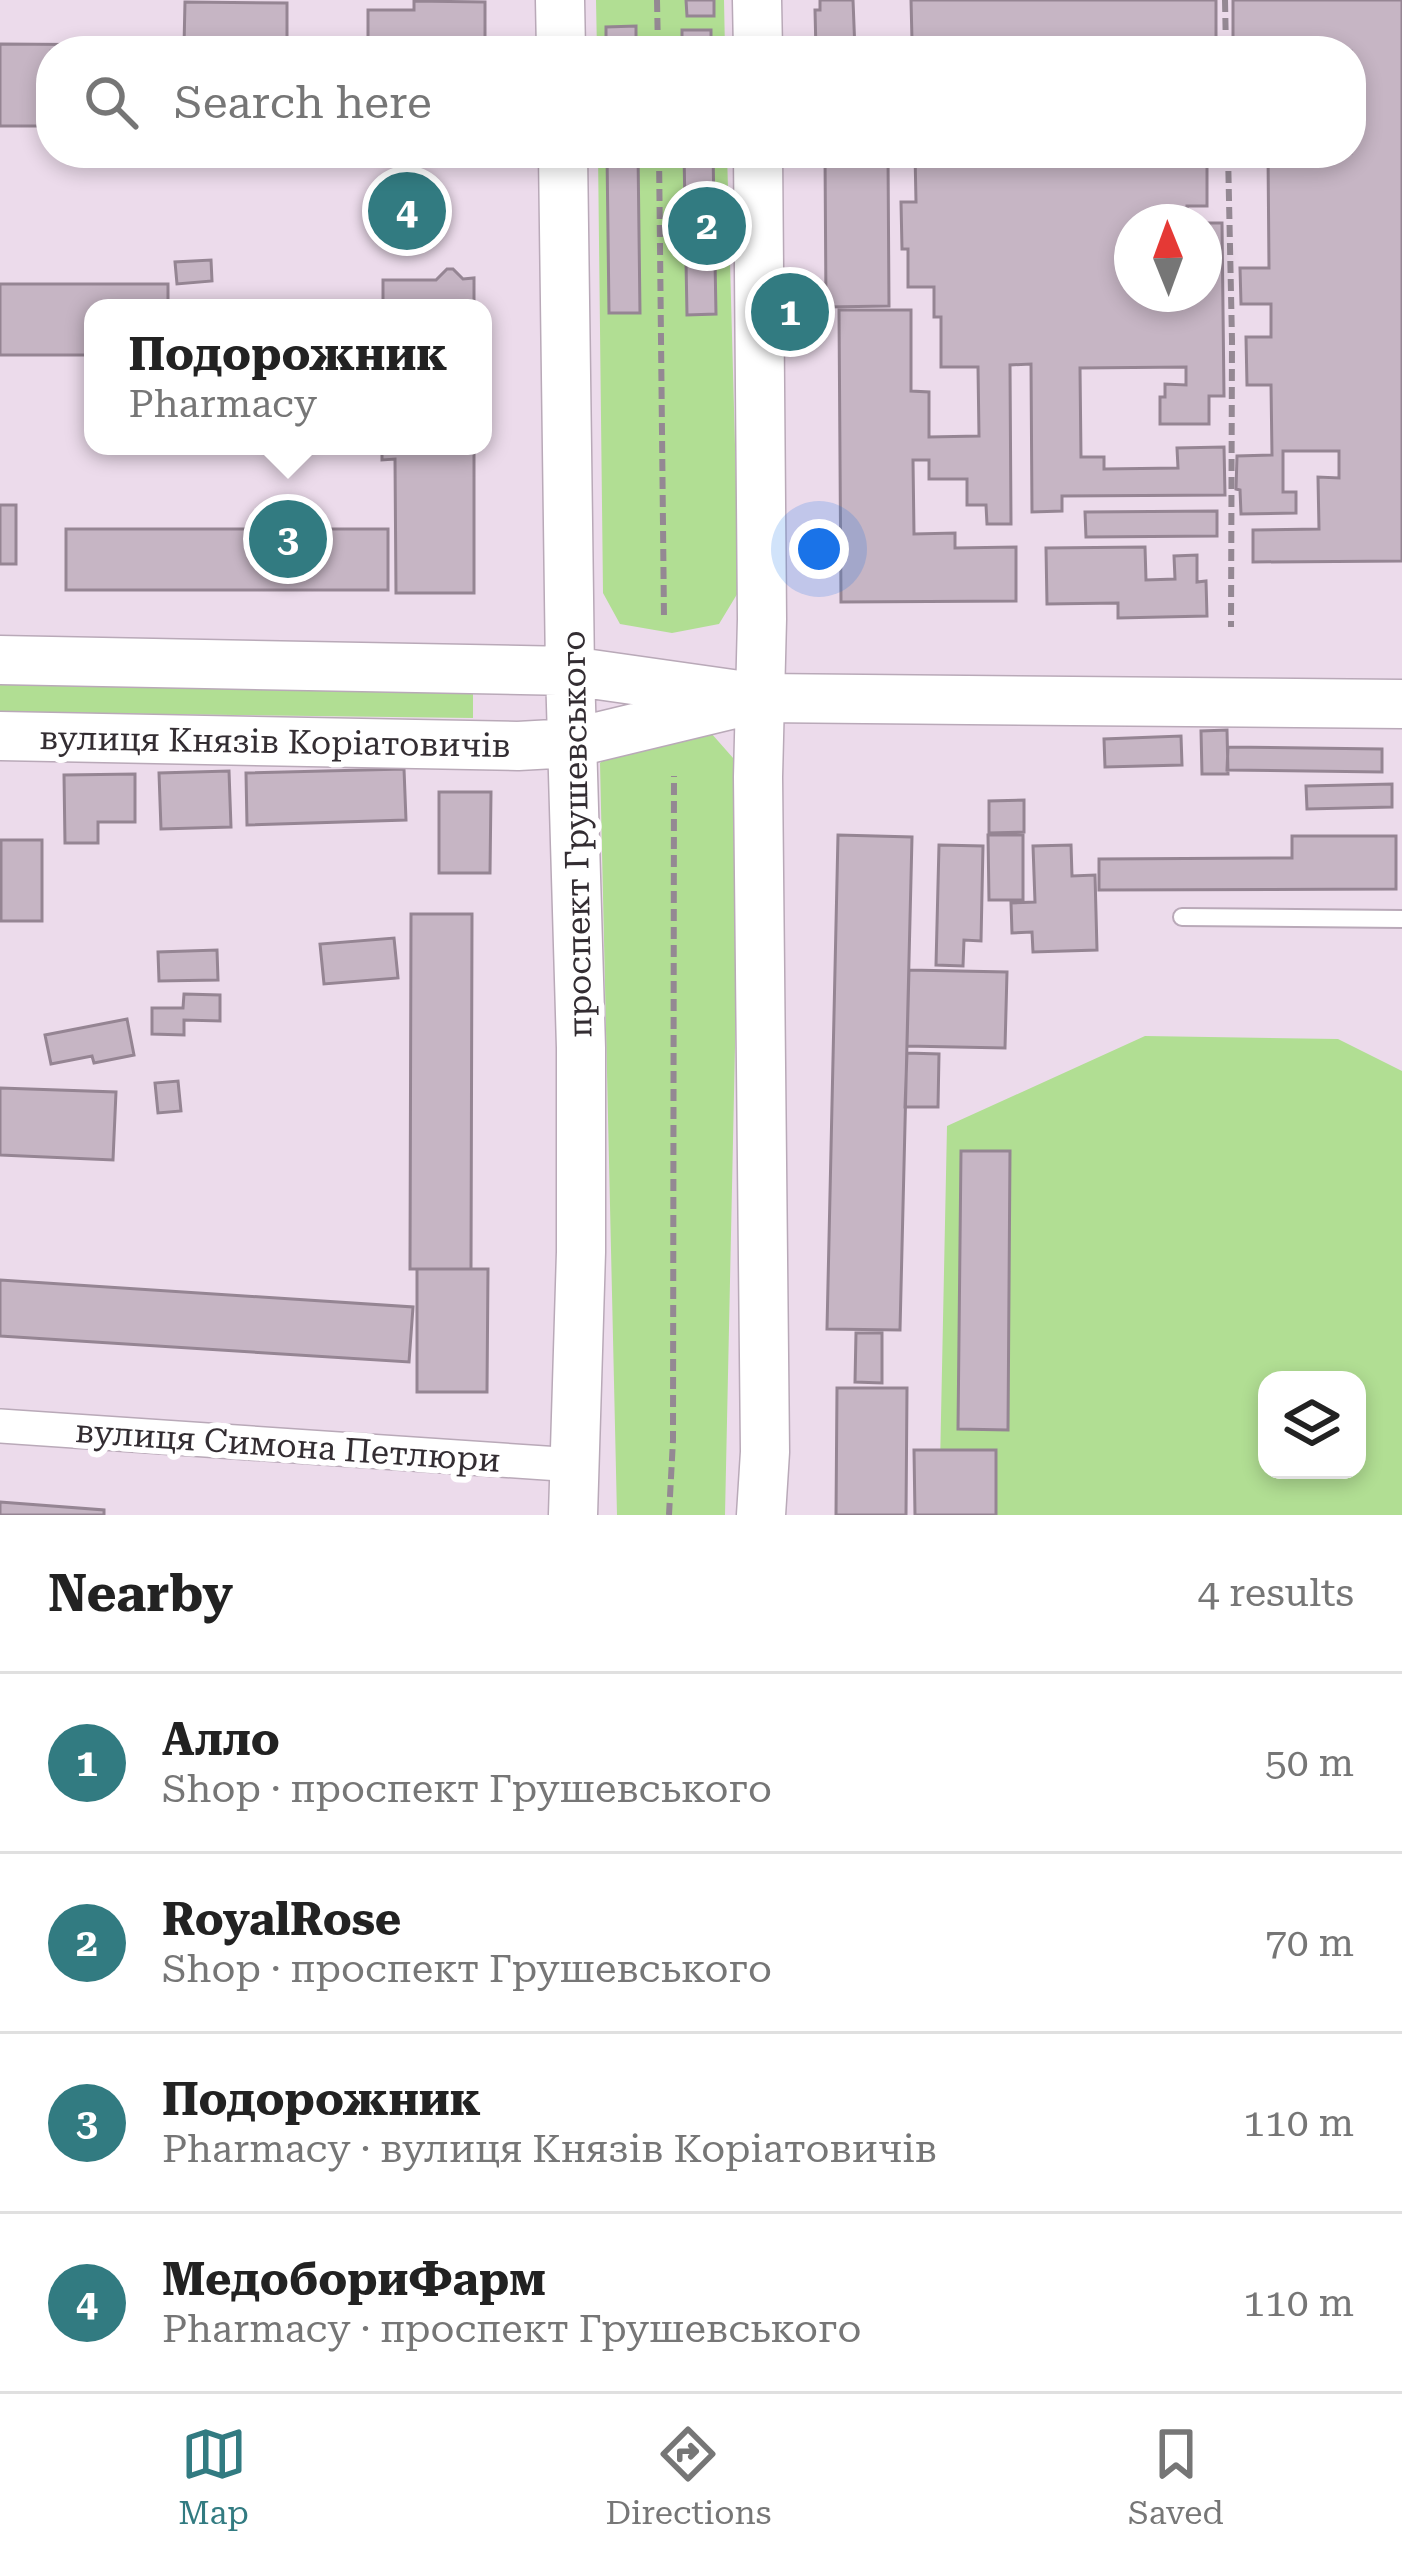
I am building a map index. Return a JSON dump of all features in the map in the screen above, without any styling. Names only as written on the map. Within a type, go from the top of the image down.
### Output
[{"type":"main road","points":[[560,0],[561,36]]},
{"type":"main road","points":[[757,0],[758,36]]},
{"type":"main road","name":"проспект Грушевського","points":[[562,168],[581,1048],[572,1515]]},
{"type":"main road","points":[[758,168],[761,1515]]},
{"type":"main road","name":"вулиця Князів Коріатовичів","points":[[0,660],[570,671],[760,698],[1402,704]]},
{"type":"main road","name":"вулиця Князів Коріатовичів","points":[[0,736],[518,746],[572,743],[760,698]]},
{"type":"street","name":"вулиця Симона Петлюри","points":[[0,1426],[575,1465]]},
{"type":"lane","points":[[1182,917],[1402,919]]},
{"type":"path","points":[[658,0],[658,36]]},
{"type":"path","points":[[1225,0],[1226,36]]},
{"type":"path","points":[[659,168],[664,618]]},
{"type":"path","points":[[1228,168],[1231,628]]},
{"type":"path","points":[[669,1515],[674,1441],[674,776]]},
{"type":"green space","points":[[596,0],[724,0],[725,36],[597,36]]},
{"type":"green space","points":[[598,168],[727,168],[739,591],[719,624],[672,633],[620,624],[603,593]]},
{"type":"green space","points":[[0,681],[473,690],[473,718],[0,712]]},
{"type":"green space","points":[[711,733],[741,767],[725,1515],[617,1515],[600,763],[629,736]]},
{"type":"green space","points":[[1145,1036],[1338,1039],[1402,1071],[1402,1515],[939,1515],[947,1126]]},
{"type":"building","points":[[686,0],[714,0],[714,16],[687,16]]},
{"type":"building","points":[[820,0],[853,0],[854,36],[816,36],[815,10],[820,10]]},
{"type":"building","points":[[911,0],[1216,0],[1216,36],[912,36]]},
{"type":"building","points":[[1233,0],[1402,0],[1402,561],[1253,562],[1253,530],[1319,529],[1318,477],[1339,478],[1339,451],[1283,451],[1283,492],[1296,492],[1296,513],[1241,514],[1237,456],[1272,455],[1271,385],[1247,385],[1246,337],[1271,337],[1271,304],[1241,304],[1240,268],[1269,268],[1268,168],[1366,168],[1366,36],[1233,36]]},
{"type":"building","points":[[414,1],[485,2],[485,36],[368,36],[368,10],[414,10]]},
{"type":"building","points":[[185,2],[287,3],[287,36],[184,36]]},
{"type":"building","points":[[636,26],[636,36],[606,36],[606,27]]},
{"type":"building","points":[[682,30],[711,30],[711,36],[682,36]]},
{"type":"building","points":[[0,44],[36,44],[36,126],[0,126]]},
{"type":"building","points":[[607,168],[638,168],[640,313],[609,313]]},
{"type":"building","points":[[684,168],[713,168],[716,314],[687,315]]},
{"type":"building","points":[[825,168],[888,168],[889,306],[826,307]]},
{"type":"building","points":[[915,168],[1207,168],[1207,204],[1114,204],[1114,312],[1222,312],[1222,223],[1224,396],[1209,396],[1209,424],[1160,424],[1165,384],[1186,385],[1186,367],[1080,368],[1081,457],[1104,457],[1104,469],[1178,468],[1177,448],[1224,447],[1225,495],[1062,496],[1062,511],[1032,512],[1031,364],[1010,365],[1011,524],[987,524],[986,505],[967,505],[967,479],[929,479],[929,460],[913,460],[914,534],[955,533],[955,548],[1016,547],[1016,601],[841,602],[839,310],[911,310],[911,391],[929,392],[929,437],[979,436],[978,367],[941,367],[941,317],[934,317],[934,287],[908,287],[901,202],[916,202]]},
{"type":"building","points":[[211,260],[212,281],[177,284],[175,262]]},
{"type":"building","points":[[447,269],[463,279],[474,278],[474,299],[383,299],[383,280],[436,280]]},
{"type":"building","points":[[0,284],[168,284],[168,299],[84,299],[84,355],[0,355]]},
{"type":"building","points":[[382,455],[474,455],[474,593],[396,593],[395,459],[382,460]]},
{"type":"building","points":[[0,505],[16,505],[16,564],[0,564]]},
{"type":"building","points":[[1217,511],[1217,536],[1086,537],[1085,512]]},
{"type":"building","points":[[66,529],[388,529],[388,590],[66,590]]},
{"type":"building","points":[[1145,547],[1146,580],[1175,579],[1174,556],[1197,555],[1197,582],[1206,581],[1207,616],[1118,618],[1118,603],[1047,604],[1046,548]]},
{"type":"building","points":[[1227,730],[1228,774],[1202,774],[1201,731]]},
{"type":"building","points":[[1181,736],[1182,765],[1105,767],[1104,739]]},
{"type":"building","points":[[1228,747],[1382,749],[1382,772],[1227,770]]},
{"type":"building","points":[[404,769],[406,820],[247,825],[246,773]]},
{"type":"building","points":[[229,771],[231,827],[161,829],[159,773]]},
{"type":"building","points":[[135,774],[135,822],[98,822],[98,843],[65,843],[64,775]]},
{"type":"building","points":[[1392,784],[1392,807],[1307,809],[1306,786]]},
{"type":"building","points":[[439,792],[491,792],[490,873],[439,873]]},
{"type":"building","points":[[1024,800],[1024,832],[989,833],[989,801]]},
{"type":"building","points":[[838,835],[912,837],[900,1330],[827,1329]]},
{"type":"building","points":[[988,835],[1023,835],[1023,900],[989,900]]},
{"type":"building","points":[[1292,836],[1396,836],[1396,889],[1099,890],[1099,859],[1292,858]]},
{"type":"building","points":[[1,840],[42,840],[42,921],[1,921]]},
{"type":"building","points":[[939,845],[983,846],[981,941],[964,940],[963,966],[936,965]]},
{"type":"building","points":[[1071,845],[1072,876],[1095,875],[1097,950],[1033,952],[1032,932],[1012,933],[1011,903],[1035,902],[1033,846]]},
{"type":"building","points":[[411,914],[472,914],[471,1269],[410,1269]]},
{"type":"building","points":[[394,938],[398,978],[324,984],[320,944]]},
{"type":"building","points":[[217,950],[218,980],[159,981],[158,952]]},
{"type":"building","points":[[909,970],[1007,972],[1005,1048],[907,1046]]},
{"type":"building","points":[[184,994],[220,995],[220,1021],[184,1020],[184,1035],[152,1034],[152,1008],[183,1008]]},
{"type":"building","points":[[127,1019],[134,1055],[94,1063],[92,1056],[51,1064],[45,1035]]},
{"type":"building","points":[[907,1053],[939,1054],[938,1107],[905,1107]]},
{"type":"building","points":[[178,1081],[181,1111],[158,1113],[155,1083]]},
{"type":"building","points":[[0,1088],[116,1092],[113,1160],[0,1155]]},
{"type":"building","points":[[961,1151],[1010,1151],[1008,1430],[958,1429]]},
{"type":"building","points":[[417,1269],[488,1269],[487,1392],[417,1392]]},
{"type":"building","points":[[0,1280],[413,1307],[409,1362],[0,1336]]},
{"type":"building","points":[[856,1333],[882,1333],[882,1383],[855,1382]]},
{"type":"building","points":[[837,1388],[907,1388],[906,1515],[836,1515]]},
{"type":"building","points":[[914,1450],[996,1450],[996,1515],[915,1515]]},
{"type":"building","points":[[0,1502],[104,1510],[104,1515],[0,1515]]},
{"type":"place","name":"МедобориФарм","points":[[407,211]]},
{"type":"place","name":"RoyalRose","points":[[707,226]]},
{"type":"place","name":"Алло","points":[[790,312]]},
{"type":"place","name":"Подорожник","points":[[288,539]]}]
